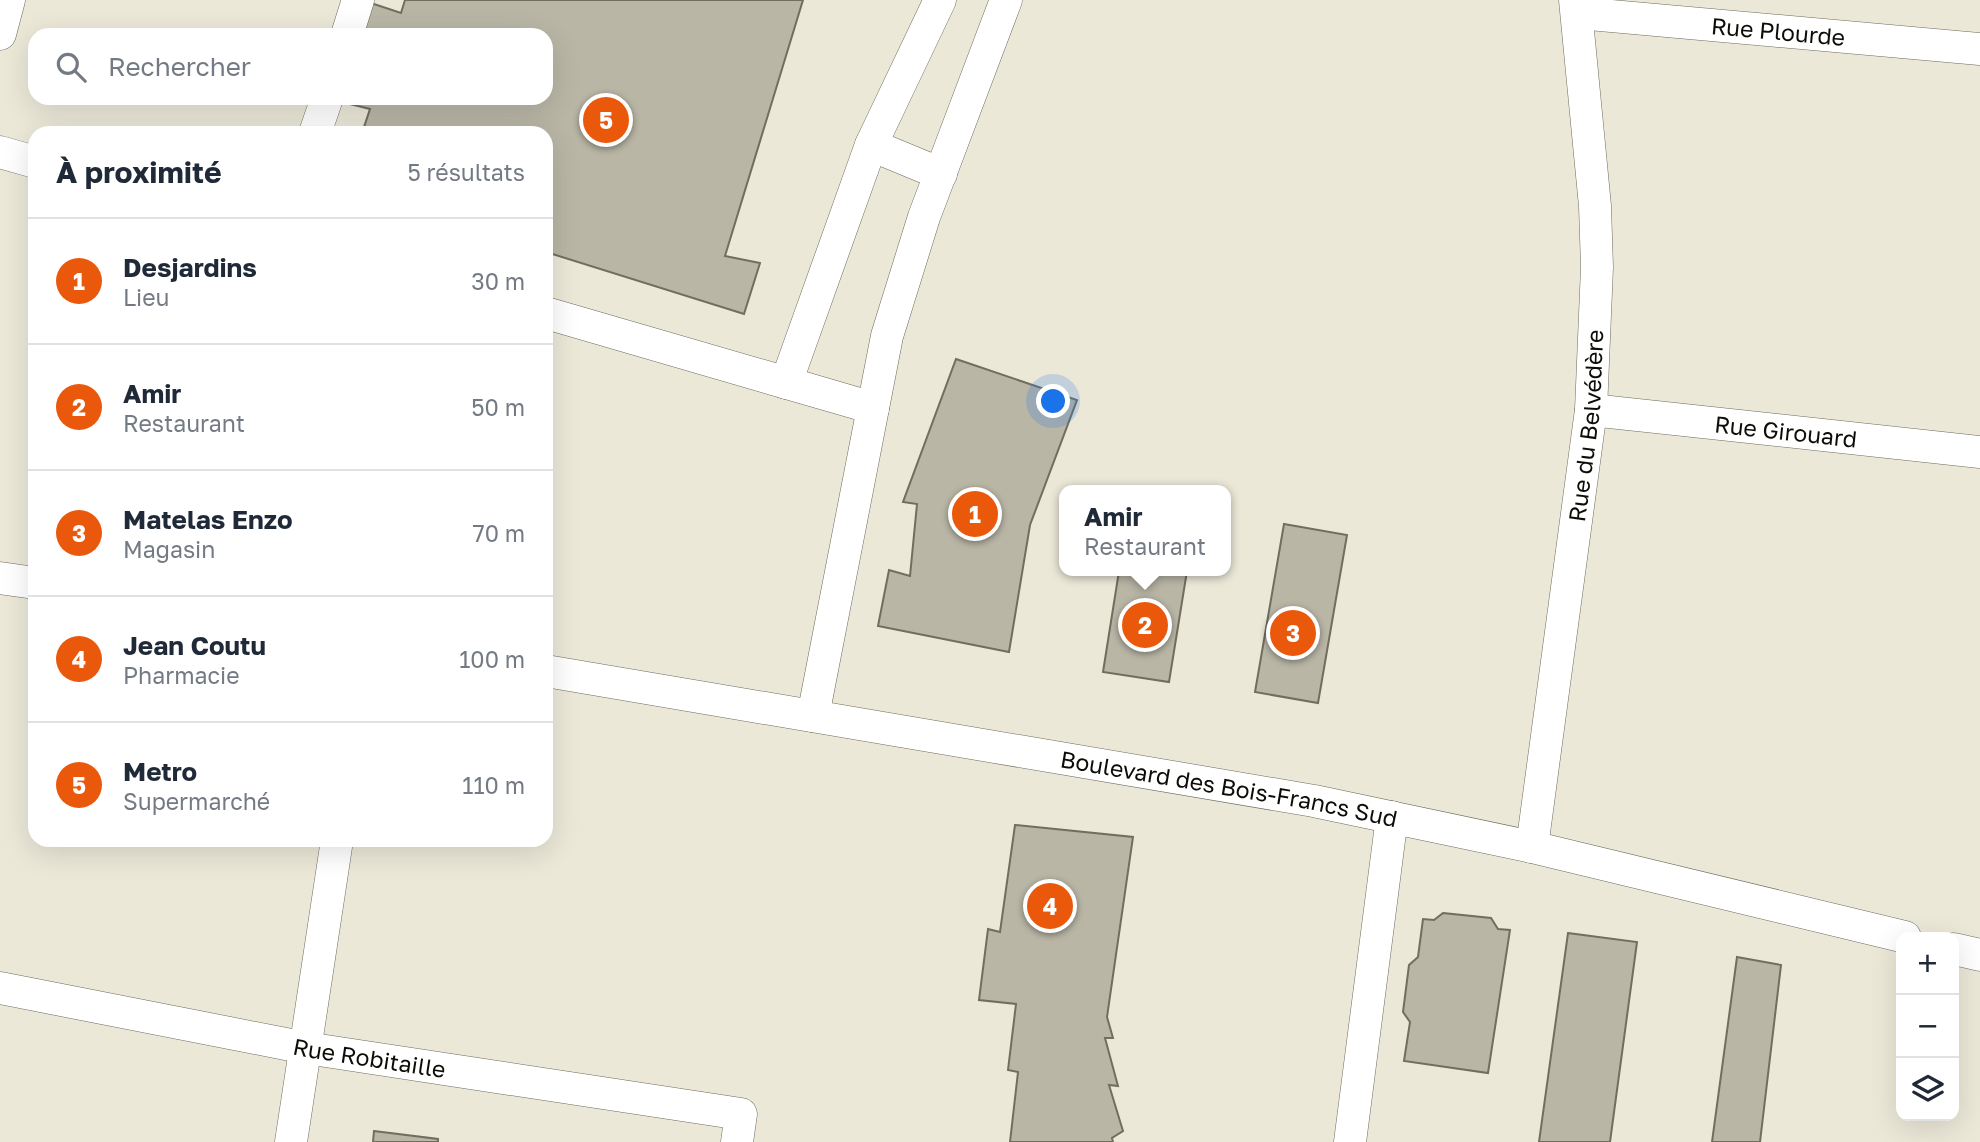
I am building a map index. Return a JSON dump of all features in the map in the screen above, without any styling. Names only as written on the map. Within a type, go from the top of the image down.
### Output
[{"type":"street","points":[[0,34],[9,0]]},
{"type":"street","points":[[349,28],[358,0]]},
{"type":"street","points":[[786,383],[871,145],[940,0]]},
{"type":"street","points":[[813,716],[887,336],[941,174],[1006,0]]},
{"type":"street","name":"Rue Plourde","points":[[1577,6],[1980,49]]},
{"type":"street","name":"Rue du Belvédère","points":[[1532,847],[1591,410],[1597,267],[1595,206],[1577,6]]},
{"type":"street","points":[[318,126],[325,105]]},
{"type":"street","points":[[871,145],[941,174]]},
{"type":"street","points":[[0,152],[28,160]]},
{"type":"street","points":[[553,315],[873,408]]},
{"type":"street","name":"Rue Girouard","points":[[1591,410],[1980,452]]},
{"type":"street","points":[[0,578],[28,582]]},
{"type":"street","name":"Boulevard des Bois-Francs Sud","points":[[553,672],[1314,801],[1532,847],[1896,935]]},
{"type":"street","points":[[1350,1142],[1392,817]]},
{"type":"street","points":[[291,1142],[336,847]]},
{"type":"street","points":[[1959,950],[1980,955]]},
{"type":"street","name":"Rue Robitaille","points":[[0,988],[739,1128]]},
{"type":"building","points":[[405,0],[803,0],[725,256],[760,263],[744,314],[553,254],[553,126],[364,126],[370,109],[354,105],[553,105],[553,28],[363,28],[371,3],[401,13]]},
{"type":"building","points":[[956,359],[1077,400],[1030,525],[1009,652],[878,626],[889,570],[910,576],[917,504],[903,502]]},
{"type":"building","points":[[1284,524],[1347,535],[1318,703],[1255,692]]},
{"type":"building","points":[[1118,576],[1186,576],[1169,682],[1103,672]]},
{"type":"building","points":[[1015,825],[1133,837],[1107,1017],[1113,1038],[1105,1038],[1118,1086],[1109,1085],[1123,1131],[1112,1138],[1113,1142],[1010,1142],[1018,1072],[1008,1070],[1016,1004],[979,1000],[988,929],[1000,932]]},
{"type":"building","points":[[1443,913],[1491,918],[1498,929],[1510,930],[1488,1073],[1404,1061],[1410,1022],[1403,1012],[1409,965],[1418,957],[1423,919],[1434,920]]},
{"type":"building","points":[[1568,933],[1637,942],[1610,1142],[1539,1142]]},
{"type":"building","points":[[1737,957],[1781,965],[1760,1142],[1712,1142]]},
{"type":"building","points":[[374,1131],[438,1139],[438,1142],[373,1142]]},
{"type":"place","name":"Metro","points":[[606,120]]},
{"type":"place","name":"Desjardins","points":[[975,514]]},
{"type":"place","name":"Amir","points":[[1145,625]]},
{"type":"place","name":"Matelas Enzo","points":[[1293,633]]},
{"type":"place","name":"Jean Coutu","points":[[1050,906]]}]
